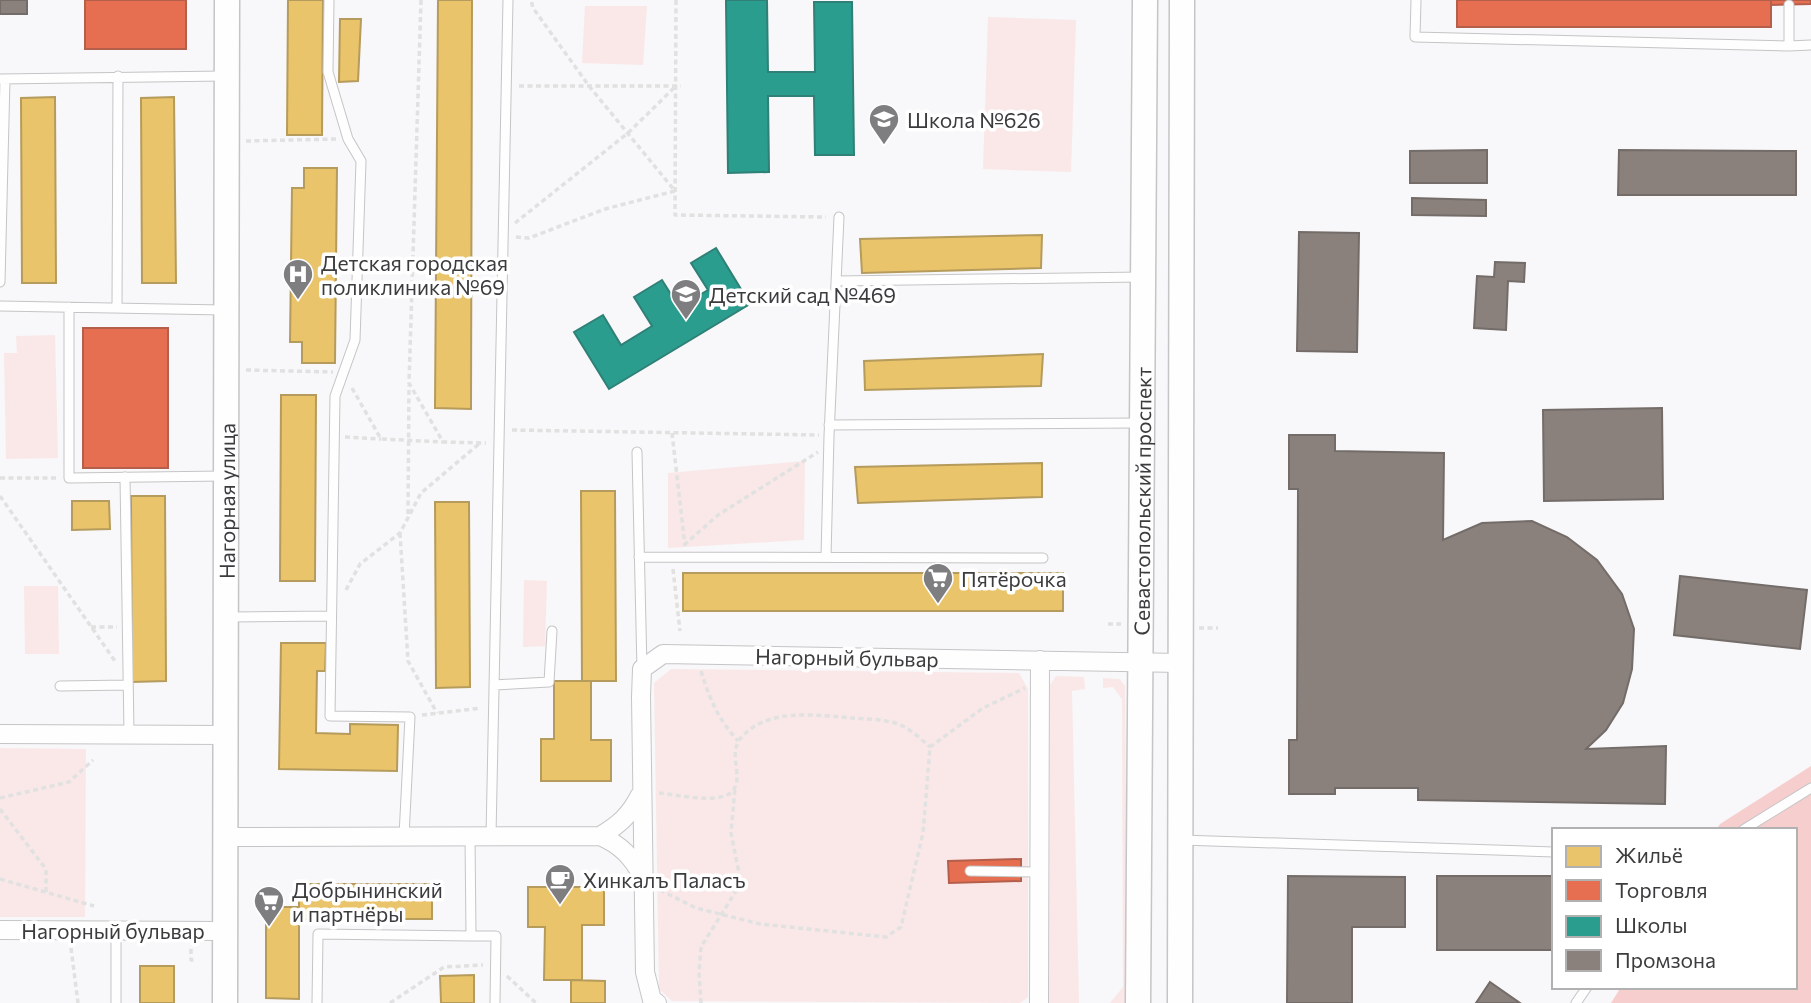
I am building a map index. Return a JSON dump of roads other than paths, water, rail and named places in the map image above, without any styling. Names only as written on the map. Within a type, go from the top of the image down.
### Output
[{"type":"main road","name":"Нагорная улица","points":[[225,1003],[227,0]]},
{"type":"main road","name":"Севастопольский проспект","points":[[1138,1003],[1145,0]]},
{"type":"main road","name":"Севастопольский проспект","points":[[1180,1003],[1182,0]]},
{"type":"street","name":"Нагорный бульвар","points":[[642,669],[663,654],[1181,663]]},
{"type":"street","points":[[1039,1003],[1040,660]]},
{"type":"street","points":[[642,669],[649,883],[645,972],[654,1002]]},
{"type":"street","points":[[0,734],[225,735]]},
{"type":"street","points":[[600,836],[618,826],[647,793]]},
{"type":"street","points":[[225,837],[600,836],[618,844],[633,859],[649,883]]},
{"type":"street","name":"Нагорный бульвар","points":[[0,930],[225,931]]},
{"type":"lane","points":[[329,0],[328,72],[348,139],[361,161],[355,340],[335,396],[330,716],[410,717],[404,836]]},
{"type":"lane","points":[[491,836],[508,0]]},
{"type":"lane","points":[[1416,0],[1416,37],[1811,45]]},
{"type":"lane","points":[[1789,5],[1789,46]]},
{"type":"lane","points":[[117,308],[118,76]]},
{"type":"lane","points":[[0,282],[3,79],[226,76]]},
{"type":"lane","points":[[826,557],[839,217]]},
{"type":"lane","points":[[836,281],[1143,277]]},
{"type":"lane","points":[[0,306],[226,310]]},
{"type":"lane","points":[[69,307],[69,478],[226,476]]},
{"type":"lane","points":[[829,435],[1142,423]]},
{"type":"lane","points":[[637,452],[642,669]]},
{"type":"lane","points":[[125,477],[129,734]]},
{"type":"lane","points":[[639,556],[1043,558]]},
{"type":"lane","points":[[225,617],[331,616]]},
{"type":"lane","points":[[494,685],[549,682],[552,631]]},
{"type":"lane","points":[[60,686],[128,682]]},
{"type":"lane","points":[[1746,828],[1811,788]]},
{"type":"lane","points":[[470,836],[471,936]]},
{"type":"lane","points":[[1181,840],[1552,852]]},
{"type":"lane","points":[[970,871],[1039,872]]},
{"type":"lane","points":[[116,930],[116,1003]]},
{"type":"lane","points":[[317,1003],[318,934],[496,936],[495,1003]]},
{"type":"place","name":"Школа №626","points":[[884,146]]},
{"type":"place","name":"Детская городская поликлиника №69","points":[[298,301]]},
{"type":"place","name":"Детский сад №469","points":[[686,321]]},
{"type":"place","name":"Пятёрочка","points":[[938,605]]},
{"type":"place","name":"Хинкалъ Паласъ","points":[[560,906]]},
{"type":"place","name":"Добрынинский и партнёры","points":[[269,928]]}]
